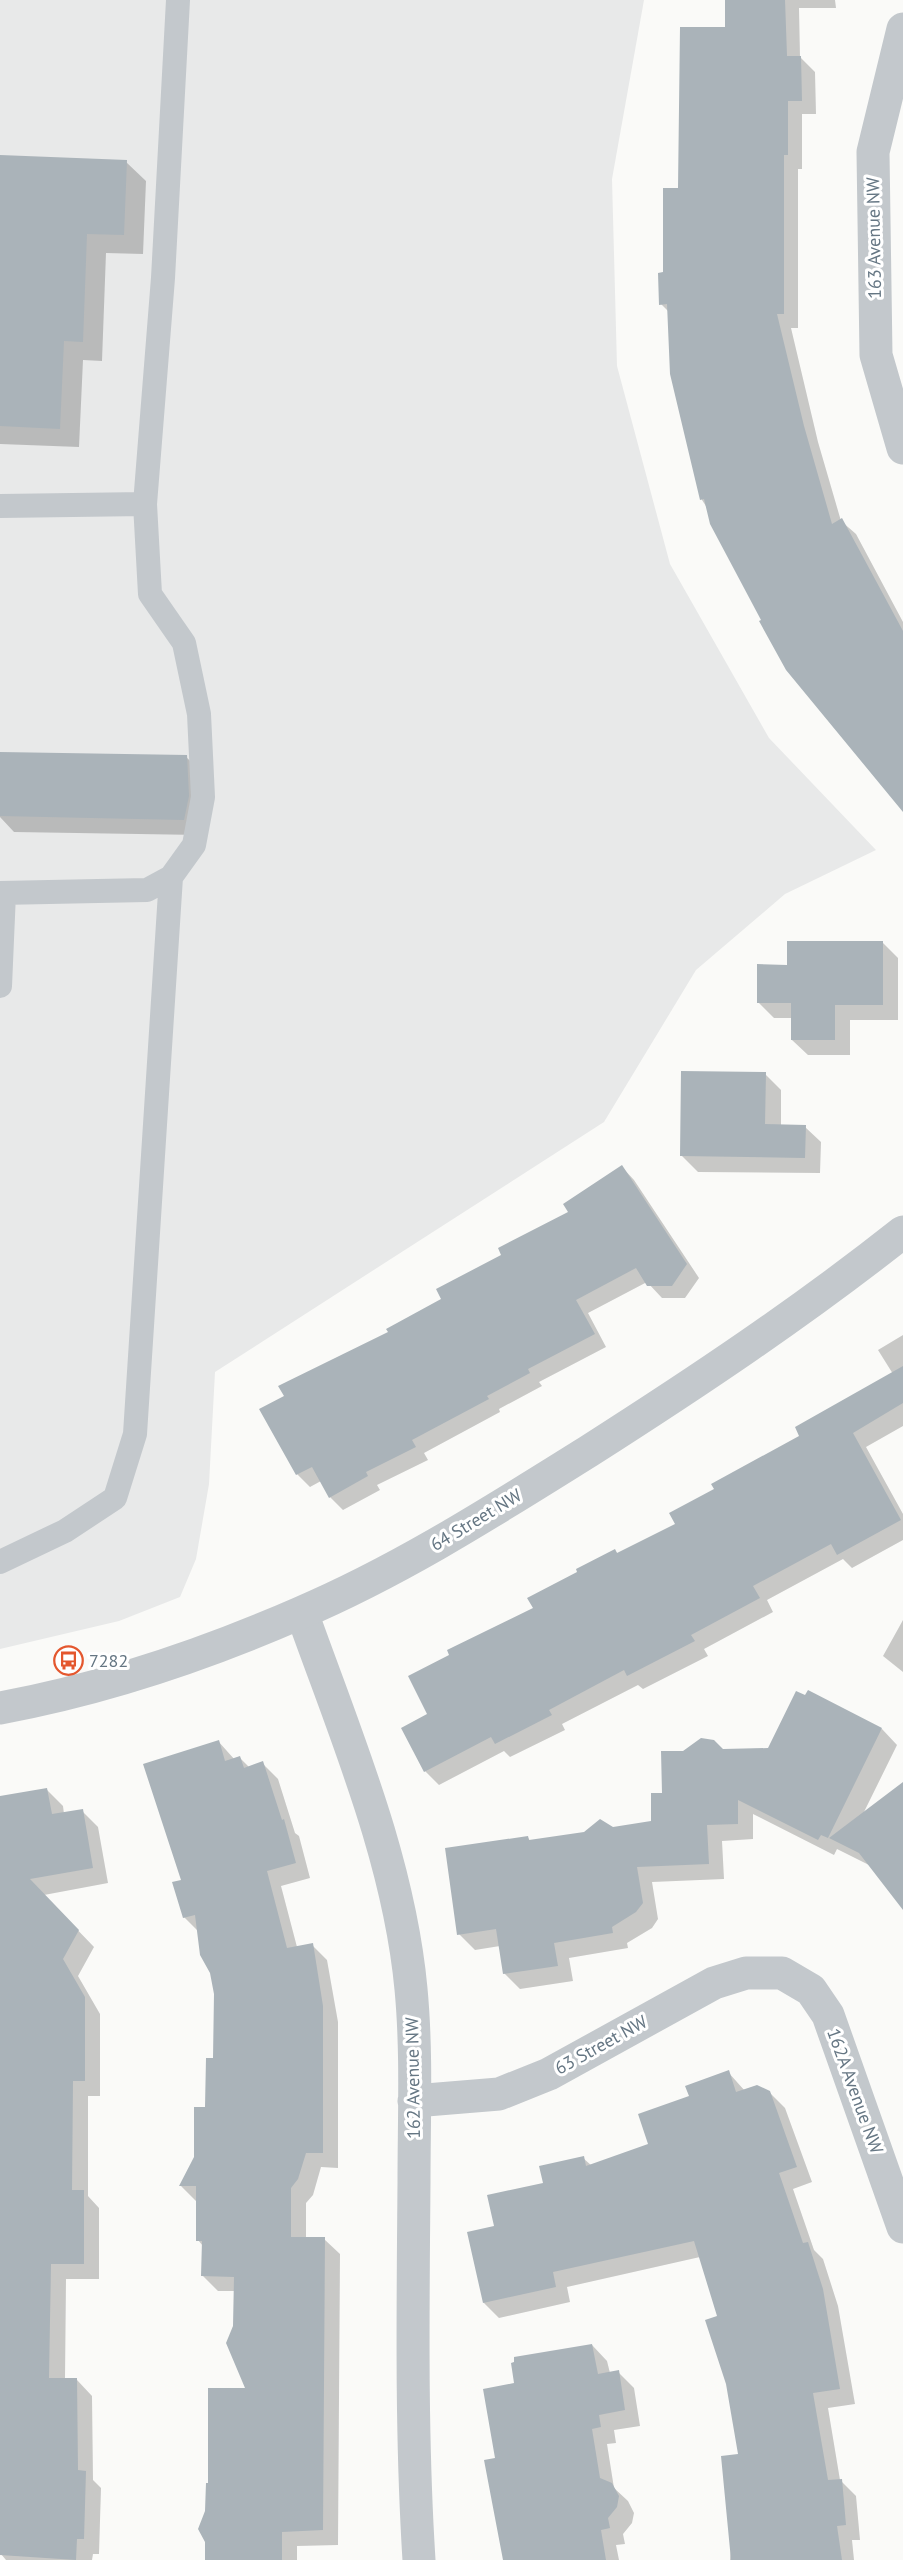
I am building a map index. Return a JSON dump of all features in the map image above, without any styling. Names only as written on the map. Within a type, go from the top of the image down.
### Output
[{"type":"street","name":"163 Avenue NW","points":[[903,29],[873,152],[876,355],[903,448]]},
{"type":"street","name":"64 Street NW","points":[[0,1708],[56,1698],[164,1666],[302,1613],[423,1551],[685,1390],[838,1283],[903,1232]]},
{"type":"street","name":"162 Avenue NW","points":[[302,1613],[370,1804],[396,1900],[411,1988],[414,2101],[412,2456],[419,2560]]},
{"type":"street","name":"63 Street NW","points":[[414,2101],[499,2094],[549,2074],[714,1983],[746,1972],[782,1973]]},
{"type":"street","name":"162A Avenue NW","points":[[782,1973],[811,1990],[828,2015],[903,2227]]},
{"type":"lane","points":[[0,986],[2,893],[147,890],[171,877],[194,845],[203,797],[199,714],[184,643],[150,594],[145,504],[163,278],[178,0]]},
{"type":"lane","points":[[0,506],[145,504]]},
{"type":"lane","points":[[0,1562],[65,1532],[115,1498],[135,1434],[171,877]]},
{"type":"shaded area","points":[[0,0],[644,0],[612,179],[617,366],[670,564],[769,738],[876,850],[785,894],[696,970],[604,1122],[215,1372],[209,1484],[196,1559],[180,1597],[119,1621],[0,1649]]},
{"type":"building","points":[[725,0],[785,0],[787,56],[801,56],[802,101],[788,101],[788,155],[784,155],[784,314],[777,314],[804,426],[832,524],[842,518],[903,631],[903,812],[786,670],[759,621],[761,620],[710,524],[704,499],[700,500],[670,374],[667,304],[659,305],[658,273],[663,272],[663,188],[678,188],[680,27],[725,27]]},
{"type":"building","points":[[0,155],[127,160],[124,235],[87,234],[83,342],[64,341],[60,429],[0,426]]},
{"type":"building","points":[[0,752],[187,755],[189,796],[184,820],[0,816]]},
{"type":"building","points":[[787,941],[883,941],[883,1005],[835,1005],[835,1040],[791,1040],[791,1003],[757,1003],[757,964],[787,965]]},
{"type":"building","points":[[681,1071],[766,1072],[765,1124],[806,1125],[805,1158],[680,1156]]},
{"type":"building","points":[[622,1165],[687,1264],[672,1286],[647,1286],[636,1268],[576,1300],[595,1334],[528,1369],[530,1373],[487,1396],[489,1399],[412,1440],[416,1447],[366,1472],[368,1476],[329,1498],[312,1467],[296,1475],[259,1409],[284,1396],[278,1386],[388,1332],[386,1329],[441,1299],[436,1289],[501,1255],[498,1248],[568,1212],[563,1204]]},
{"type":"building","points":[[903,1366],[903,1403],[853,1433],[901,1520],[837,1555],[831,1544],[753,1586],[760,1598],[691,1635],[695,1641],[627,1676],[624,1670],[549,1710],[552,1715],[495,1744],[491,1737],[424,1772],[401,1728],[427,1714],[408,1676],[449,1655],[447,1650],[533,1608],[527,1598],[577,1572],[576,1569],[615,1549],[617,1553],[675,1524],[669,1513],[714,1489],[711,1484],[799,1436],[795,1427]]},
{"type":"building","points":[[808,1690],[882,1728],[828,1838],[821,1835],[818,1840],[738,1800],[738,1824],[707,1825],[709,1864],[637,1867],[643,1903],[636,1912],[612,1927],[613,1933],[554,1943],[558,1966],[503,1974],[496,1929],[457,1935],[445,1848],[528,1836],[529,1840],[584,1832],[600,1819],[613,1827],[651,1821],[651,1793],[662,1793],[661,1751],[683,1751],[701,1738],[714,1740],[723,1749],[768,1748],[796,1691],[805,1695]]},
{"type":"building","points":[[219,1740],[225,1761],[240,1756],[244,1768],[263,1761],[282,1820],[284,1819],[296,1863],[267,1871],[287,1948],[313,1943],[323,2006],[323,2153],[306,2153],[298,2179],[291,2188],[291,2237],[325,2237],[323,2530],[282,2532],[282,2560],[205,2560],[205,2542],[198,2529],[205,2511],[206,2483],[208,2483],[208,2388],[245,2388],[226,2343],[233,2326],[234,2277],[201,2276],[202,2241],[196,2241],[196,2186],[179,2186],[194,2157],[194,2107],[205,2107],[206,2058],[213,2058],[214,1994],[210,1973],[200,1955],[195,1915],[183,1918],[172,1882],[181,1880],[143,1764]]},
{"type":"building","points":[[903,1782],[903,1910],[859,1853],[829,1838]]},
{"type":"building","points":[[47,1788],[52,1814],[83,1809],[93,1868],[30,1879],[79,1930],[63,1959],[85,1997],[85,2081],[73,2081],[72,2190],[84,2190],[84,2264],[51,2264],[49,2378],[77,2378],[78,2470],[86,2471],[84,2539],[77,2539],[76,2560],[0,2555],[0,1796]]},
{"type":"building","points":[[729,2070],[736,2092],[757,2085],[770,2091],[797,2167],[779,2173],[803,2243],[808,2242],[823,2289],[840,2389],[813,2393],[828,2480],[842,2479],[846,2525],[837,2526],[842,2560],[731,2560],[721,2456],[738,2454],[726,2384],[705,2320],[717,2316],[694,2241],[553,2272],[556,2287],[483,2303],[467,2232],[494,2226],[487,2195],[543,2183],[539,2166],[584,2156],[586,2166],[648,2144],[638,2114],[689,2096],[685,2086]]},
{"type":"building","points":[[592,2344],[598,2374],[619,2370],[625,2410],[599,2415],[601,2427],[592,2429],[600,2478],[612,2483],[619,2496],[617,2507],[608,2518],[610,2528],[601,2530],[606,2560],[503,2560],[484,2460],[495,2458],[483,2389],[514,2383],[511,2363],[514,2362],[514,2357]]},
{"type":"place","name":"7282","points":[[68,1661]]}]
